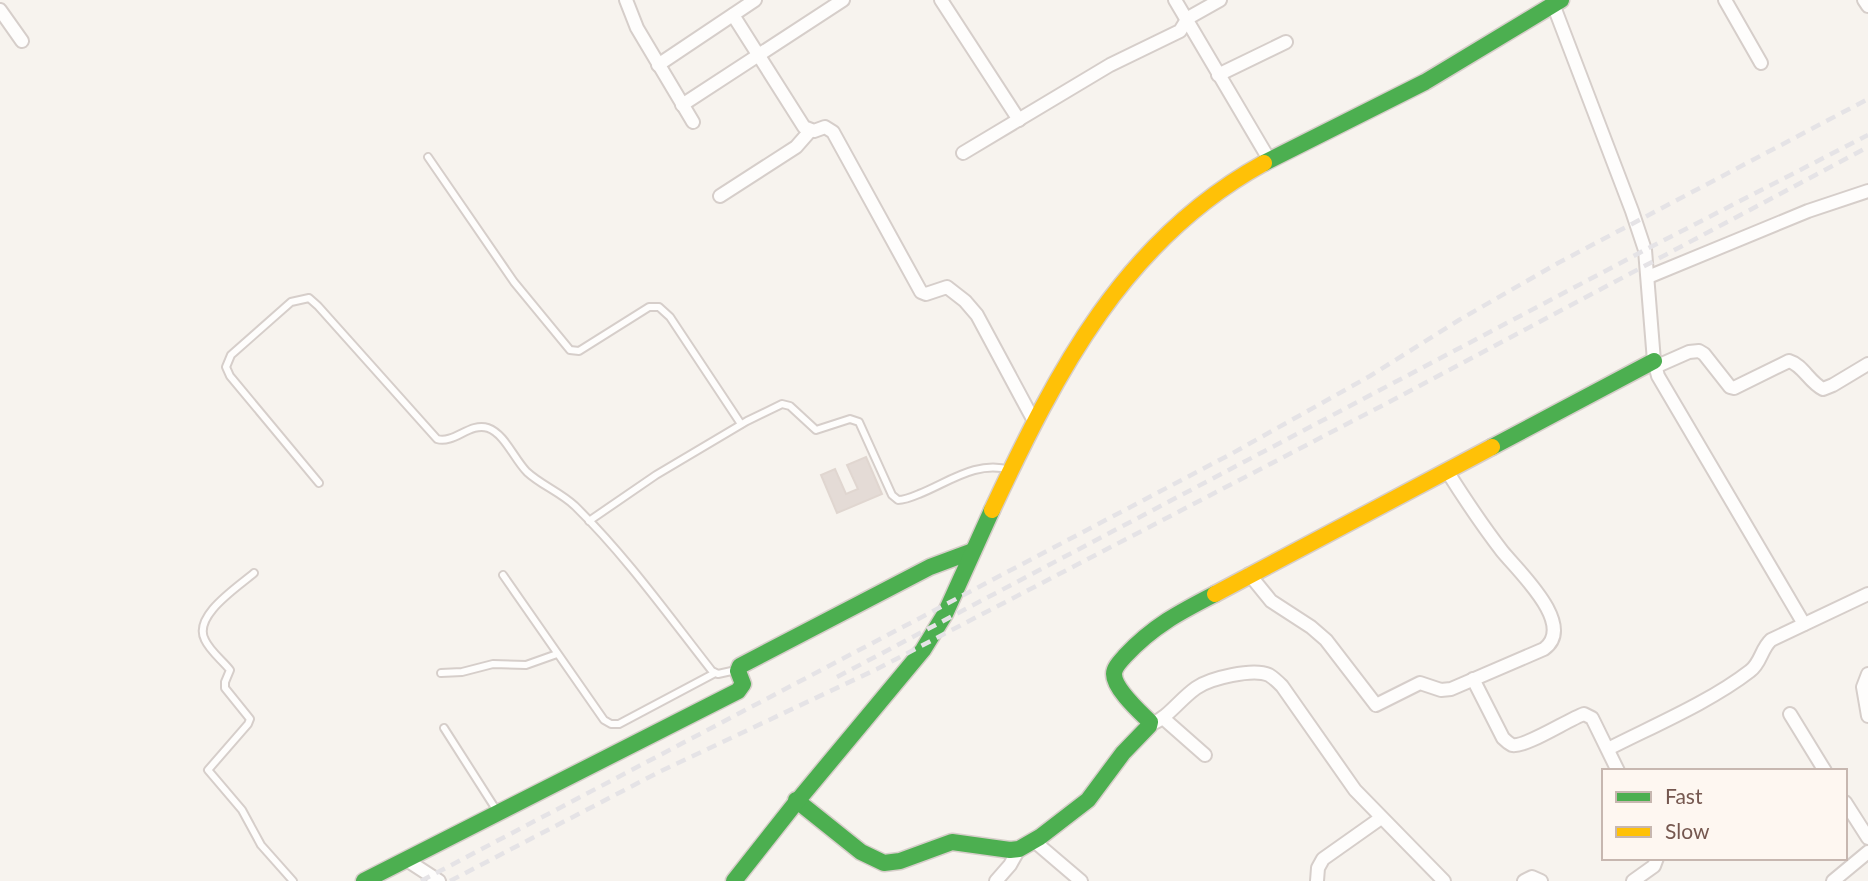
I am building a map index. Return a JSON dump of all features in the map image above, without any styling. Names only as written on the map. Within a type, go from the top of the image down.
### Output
[{"type":"street","points":[[626,0],[637,28],[693,122]]},
{"type":"street","points":[[658,65],[755,0]]},
{"type":"street","points":[[682,105],[843,0]]},
{"type":"street","points":[[941,0],[1018,120]]},
{"type":"street","points":[[1175,0],[1270,161]]},
{"type":"street","points":[[964,153],[1110,65],[1180,31],[1188,18],[1220,0]]},
{"type":"street","points":[[1725,0],[1762,63]]},
{"type":"street","points":[[1864,0],[1868,6]]},
{"type":"street","points":[[734,881],[796,800],[881,702],[929,641],[951,602],[1034,421],[1083,335],[1109,296],[1137,262],[1206,200],[1270,161],[1449,69],[1557,2],[1645,250],[1655,364],[1667,393],[1804,624]]},
{"type":"street","points":[[0,10],[22,40]]},
{"type":"street","points":[[733,15],[804,127],[810,131]]},
{"type":"street","points":[[1218,75],[1286,42]]},
{"type":"street","points":[[720,195],[796,146],[810,131],[825,127],[833,132],[921,292],[926,294],[947,287],[965,301],[977,315],[1034,421]]},
{"type":"street","points":[[1648,277],[1808,211],[1868,191]]},
{"type":"street","points":[[1205,755],[1156,722],[1150,722],[1124,694],[1115,679],[1114,672],[1118,664],[1143,637],[1165,620],[1655,364],[1699,351],[1734,388],[1789,361],[1796,363],[1823,389],[1868,364]]},
{"type":"street","points":[[1249,574],[1271,601],[1311,627],[1325,640],[1376,705],[1420,683],[1447,690],[1544,649],[1553,641],[1555,631],[1538,592],[1503,552],[1447,471]]},
{"type":"street","points":[[364,881],[738,691],[743,684],[738,669],[894,584],[930,566],[973,551]]},
{"type":"street","points":[[1608,750],[1705,699],[1749,672],[1757,664],[1766,644],[1868,594]]},
{"type":"street","points":[[796,800],[861,852],[884,863],[900,861],[952,842],[1019,849],[1034,841],[1088,800],[1124,752],[1203,684],[1241,674],[1257,673],[1270,676],[1282,686],[1350,783],[1444,881]]},
{"type":"street","points":[[1868,674],[1863,687],[1868,716]]},
{"type":"street","points":[[1473,679],[1503,738],[1510,744],[1518,745],[1531,740],[1584,714],[1592,718],[1617,769]]},
{"type":"street","points":[[1790,714],[1824,769]]},
{"type":"street","points":[[1847,805],[1868,838]]},
{"type":"street","points":[[1317,881],[1318,868],[1323,859],[1381,818]]},
{"type":"street","points":[[1034,841],[1081,881]]},
{"type":"street","points":[[996,881],[1019,849]]},
{"type":"street","points":[[1832,881],[1868,852]]},
{"type":"street","points":[[405,859],[439,881]]},
{"type":"street","points":[[1633,881],[1654,866],[1656,860]]},
{"type":"street","points":[[1524,881],[1532,877],[1541,881]]},
{"type":"lane","points":[[428,157],[514,282],[570,350],[579,351],[649,307],[659,307],[670,317],[741,425]]},
{"type":"lane","points":[[319,483],[230,376],[226,367],[231,355],[283,307],[303,298],[309,298],[318,306],[437,439],[446,440],[481,426],[492,430],[528,473],[568,499],[624,559],[715,674]]},
{"type":"lane","points":[[589,521],[631,490],[782,404],[790,407],[816,430],[856,419],[892,495],[901,500],[979,467],[993,466],[1011,471]]},
{"type":"lane","points":[[254,573],[218,604],[202,629],[205,641],[230,670],[225,688],[250,719],[208,770],[242,810],[261,845],[293,881]]},
{"type":"lane","points":[[503,575],[556,654],[604,720],[611,724],[619,724],[715,674],[738,669]]},
{"type":"lane","points":[[441,673],[462,672],[493,664],[526,665],[556,654]]},
{"type":"lane","points":[[444,728],[498,812]]},
{"type":"building","points":[[866,457],[882,494],[837,513],[821,475],[835,469],[846,494],[858,489],[847,465]]},
{"type":"railway","points":[[421,881],[1231,454],[1370,376],[1459,320],[1558,263],[1868,99]]},
{"type":"railway","points":[[837,677],[1868,135]]},
{"type":"railway","points":[[450,881],[661,771],[877,669],[1391,401],[1868,147]]},
{"type":"traffic: fast","points":[[1264,163],[1425,82],[1561,0]]},
{"type":"traffic: fast","points":[[1492,447],[1654,361]]},
{"type":"traffic: fast","points":[[734,881],[923,650],[945,614],[992,510]]},
{"type":"traffic: fast","points":[[364,881],[738,691],[743,684],[738,671],[740,666],[930,567],[973,551]]},
{"type":"traffic: fast","points":[[796,800],[861,852],[884,863],[900,861],[952,842],[1019,849],[1040,837],[1088,800],[1123,753],[1149,726],[1150,722],[1118,686],[1114,674],[1118,664],[1135,645],[1157,628],[1215,594]]},
{"type":"traffic: slow","points":[[992,510],[1042,408],[1100,313],[1134,270],[1172,230],[1215,194],[1264,163]]},
{"type":"traffic: slow","points":[[1215,594],[1492,447]]}]
